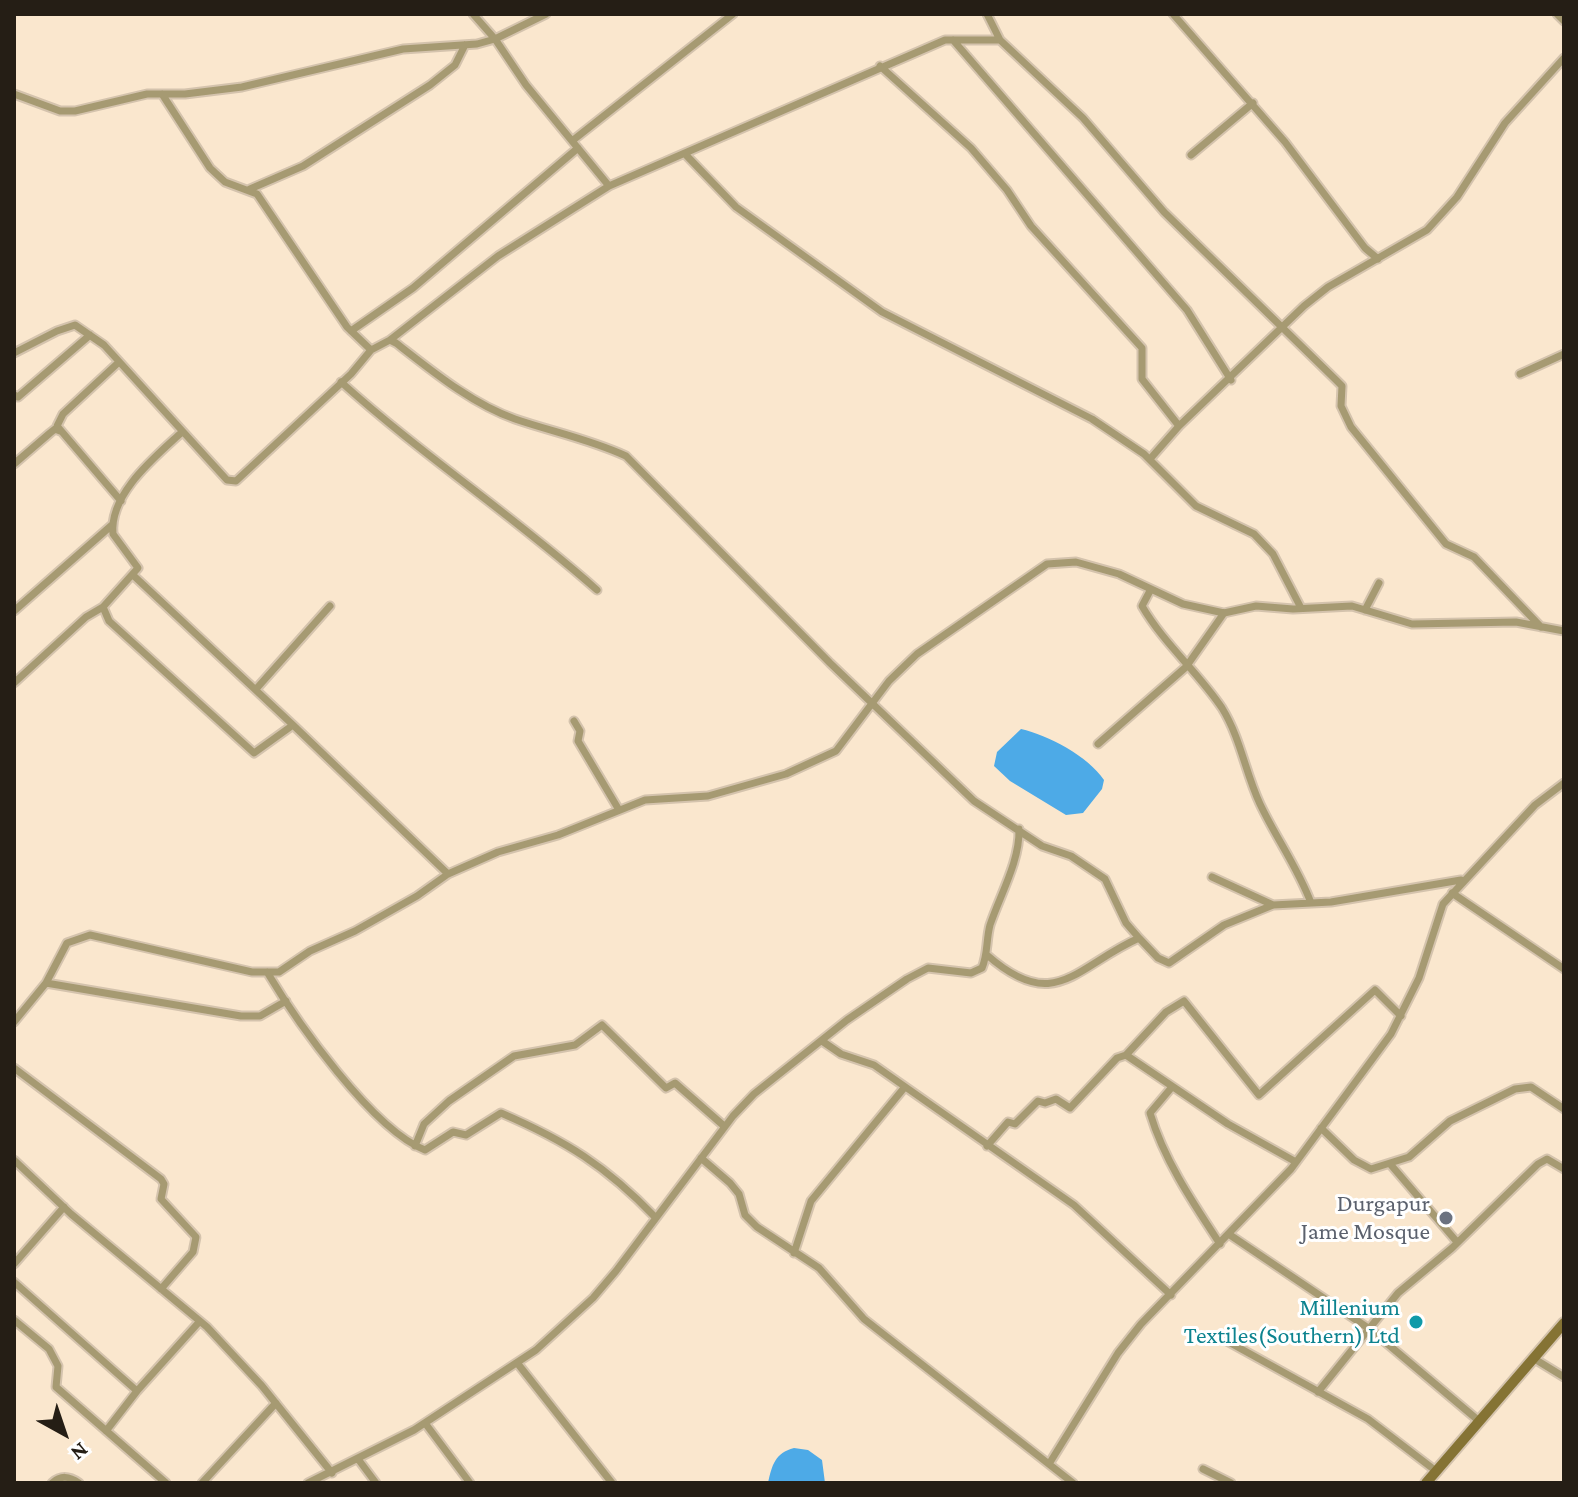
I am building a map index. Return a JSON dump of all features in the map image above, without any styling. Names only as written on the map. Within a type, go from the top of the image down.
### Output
[{"type":"main road","points":[[1426,1483],[1564,1323]]},
{"type":"street","points":[[473,14],[609,186]]},
{"type":"street","points":[[14,94],[60,111],[75,111],[147,94],[242,87],[403,49],[465,45],[495,39],[546,14]]},
{"type":"street","points":[[572,141],[733,14]]},
{"type":"street","points":[[987,14],[1000,40],[1039,72],[1164,212],[1342,386],[1341,406],[1351,427],[1446,544],[1474,557],[1542,628]]},
{"type":"street","points":[[1173,14],[1253,103],[1365,248],[1378,259]]},
{"type":"street","points":[[1557,14],[1564,21]]},
{"type":"street","points":[[14,353],[75,325],[119,362],[227,480],[236,481],[371,350],[390,340],[498,256],[609,186],[686,155],[880,66],[953,40],[1000,40]]},
{"type":"street","points":[[953,40],[1187,310],[1231,380]]},
{"type":"street","points":[[250,189],[303,166],[430,85],[455,65],[465,45]]},
{"type":"street","points":[[1150,459],[1179,426],[1328,287],[1427,230],[1457,197],[1505,123],[1564,58]]},
{"type":"street","points":[[880,66],[971,148],[1031,226],[1142,348],[1142,379],[1179,426]]},
{"type":"street","points":[[162,94],[210,168],[225,182],[257,194],[351,331],[371,350]]},
{"type":"street","points":[[1191,155],[1253,103]]},
{"type":"street","points":[[351,331],[413,288],[578,148]]},
{"type":"street","points":[[686,155],[736,207],[882,312],[1092,419],[1150,459],[1196,506],[1254,534],[1273,554],[1301,608]]},
{"type":"street","points":[[14,395],[18,397],[90,335]]},
{"type":"street","points":[[390,340],[445,381],[514,419],[574,435],[626,456],[830,663],[874,701],[881,713],[974,801],[1042,846],[1071,856],[1105,879],[1126,923],[1158,958],[1169,963],[1224,925],[1273,905],[1311,903],[1461,880]]},
{"type":"street","points":[[1520,374],[1564,354]]},
{"type":"street","points":[[119,362],[57,421],[60,431],[121,501]]},
{"type":"street","points":[[341,382],[403,438],[478,490],[597,590]]},
{"type":"street","points":[[14,464],[55,429],[60,431]]},
{"type":"street","points":[[14,683],[86,617],[103,607],[134,576],[138,568],[113,534],[112,525],[121,501],[137,477],[182,432]]},
{"type":"street","points":[[14,611],[112,525]]},
{"type":"street","points":[[14,1022],[46,983],[67,943],[90,935],[194,961],[279,972],[310,951],[355,931],[448,874],[498,852],[558,835],[645,800],[708,796],[786,774],[836,751],[889,681],[928,646],[1047,564],[1076,562],[1119,574],[1199,609],[1224,613],[1256,606],[1352,606],[1412,624],[1496,621],[1564,631]]},
{"type":"street","points":[[134,576],[257,688],[448,874]]},
{"type":"street","points":[[1365,610],[1379,583]]},
{"type":"street","points":[[1151,589],[1142,606],[1229,720],[1261,807],[1302,880],[1311,903]]},
{"type":"street","points":[[257,688],[330,606]]},
{"type":"street","points":[[103,607],[109,621],[254,753],[293,725]]},
{"type":"street","points":[[1098,744],[1186,667],[1224,613]]},
{"type":"street","points":[[574,721],[584,753],[619,810]]},
{"type":"street","points":[[1049,1464],[1118,1353],[1296,1162],[1401,1016],[1419,978],[1443,904],[1461,880],[1535,805],[1564,783]]},
{"type":"street","points":[[308,1483],[425,1423],[518,1364],[593,1298],[724,1126],[754,1094],[822,1041],[907,979],[928,968],[971,973],[982,968],[987,955],[989,929],[1004,892],[1019,829]]},
{"type":"street","points":[[1212,877],[1273,905]]},
{"type":"street","points":[[1452,893],[1564,969]]},
{"type":"street","points":[[987,955],[1025,982],[1052,984],[1094,966],[1109,953],[1139,938]]},
{"type":"street","points":[[267,972],[315,1043],[391,1130],[415,1146],[425,1150],[453,1132],[466,1135],[501,1113],[543,1131],[600,1164],[655,1217]]},
{"type":"street","points":[[46,983],[241,1016],[260,1016],[286,1001]]},
{"type":"street","points":[[987,1146],[1002,1126],[1008,1122],[1015,1124],[1038,1101],[1045,1103],[1054,1099],[1070,1108],[1166,1012],[1184,1001],[1259,1095],[1375,990],[1401,1016]]},
{"type":"street","points":[[415,1146],[424,1124],[449,1101],[514,1056],[575,1045],[602,1025],[666,1088],[675,1083],[724,1126]]},
{"type":"street","points":[[822,1041],[841,1054],[874,1065],[904,1088],[951,1115],[987,1146],[1074,1205],[1171,1295]]},
{"type":"street","points":[[1126,1055],[1172,1087],[1296,1162]]},
{"type":"street","points":[[14,1068],[161,1179],[164,1184],[161,1199],[196,1237],[193,1252],[161,1289]]},
{"type":"street","points":[[1172,1087],[1150,1113],[1155,1132],[1166,1158],[1220,1244]]},
{"type":"street","points":[[1321,1128],[1354,1160],[1371,1169],[1409,1157],[1450,1121],[1515,1089],[1531,1087],[1564,1109]]},
{"type":"street","points":[[794,1253],[811,1201],[904,1088]]},
{"type":"street","points":[[701,1158],[739,1194],[745,1215],[819,1268],[864,1319],[1073,1483]]},
{"type":"street","points":[[1318,1392],[1398,1293],[1457,1242],[1538,1164],[1547,1159],[1564,1169]]},
{"type":"street","points":[[14,1160],[64,1207],[200,1321],[276,1403],[332,1473]]},
{"type":"street","points":[[1391,1165],[1457,1242]]},
{"type":"street","points":[[14,1264],[64,1207]]},
{"type":"street","points":[[1230,1235],[1371,1330],[1479,1421]]},
{"type":"street","points":[[14,1282],[137,1391]]},
{"type":"street","points":[[14,1320],[49,1349],[58,1366],[56,1387],[166,1483]]},
{"type":"street","points":[[106,1431],[137,1391],[200,1321]]},
{"type":"street","points":[[1225,1340],[1368,1419],[1436,1471]]},
{"type":"street","points":[[1533,1358],[1564,1377]]},
{"type":"street","points":[[518,1364],[612,1483]]},
{"type":"street","points":[[202,1483],[276,1403]]},
{"type":"street","points":[[425,1423],[470,1483]]},
{"type":"street","points":[[358,1459],[376,1483]]},
{"type":"street","points":[[1203,1469],[1231,1483]]},
{"type":"street","points":[[52,1483],[59,1477],[69,1477],[79,1483]]},
{"type":"water","points":[[1021,729],[1067,748],[1104,780],[1102,789],[1083,813],[1066,815],[1010,781],[994,766],[997,752]]},
{"type":"water","points":[[794,1448],[808,1450],[822,1460],[825,1483],[768,1483],[775,1461],[782,1453]]},
{"type":"place","name":"Durgapur Jame Mosque","points":[[1446,1218]]},
{"type":"place","name":"Millenium Textiles(Southern) Ltd","points":[[1416,1322]]}]
